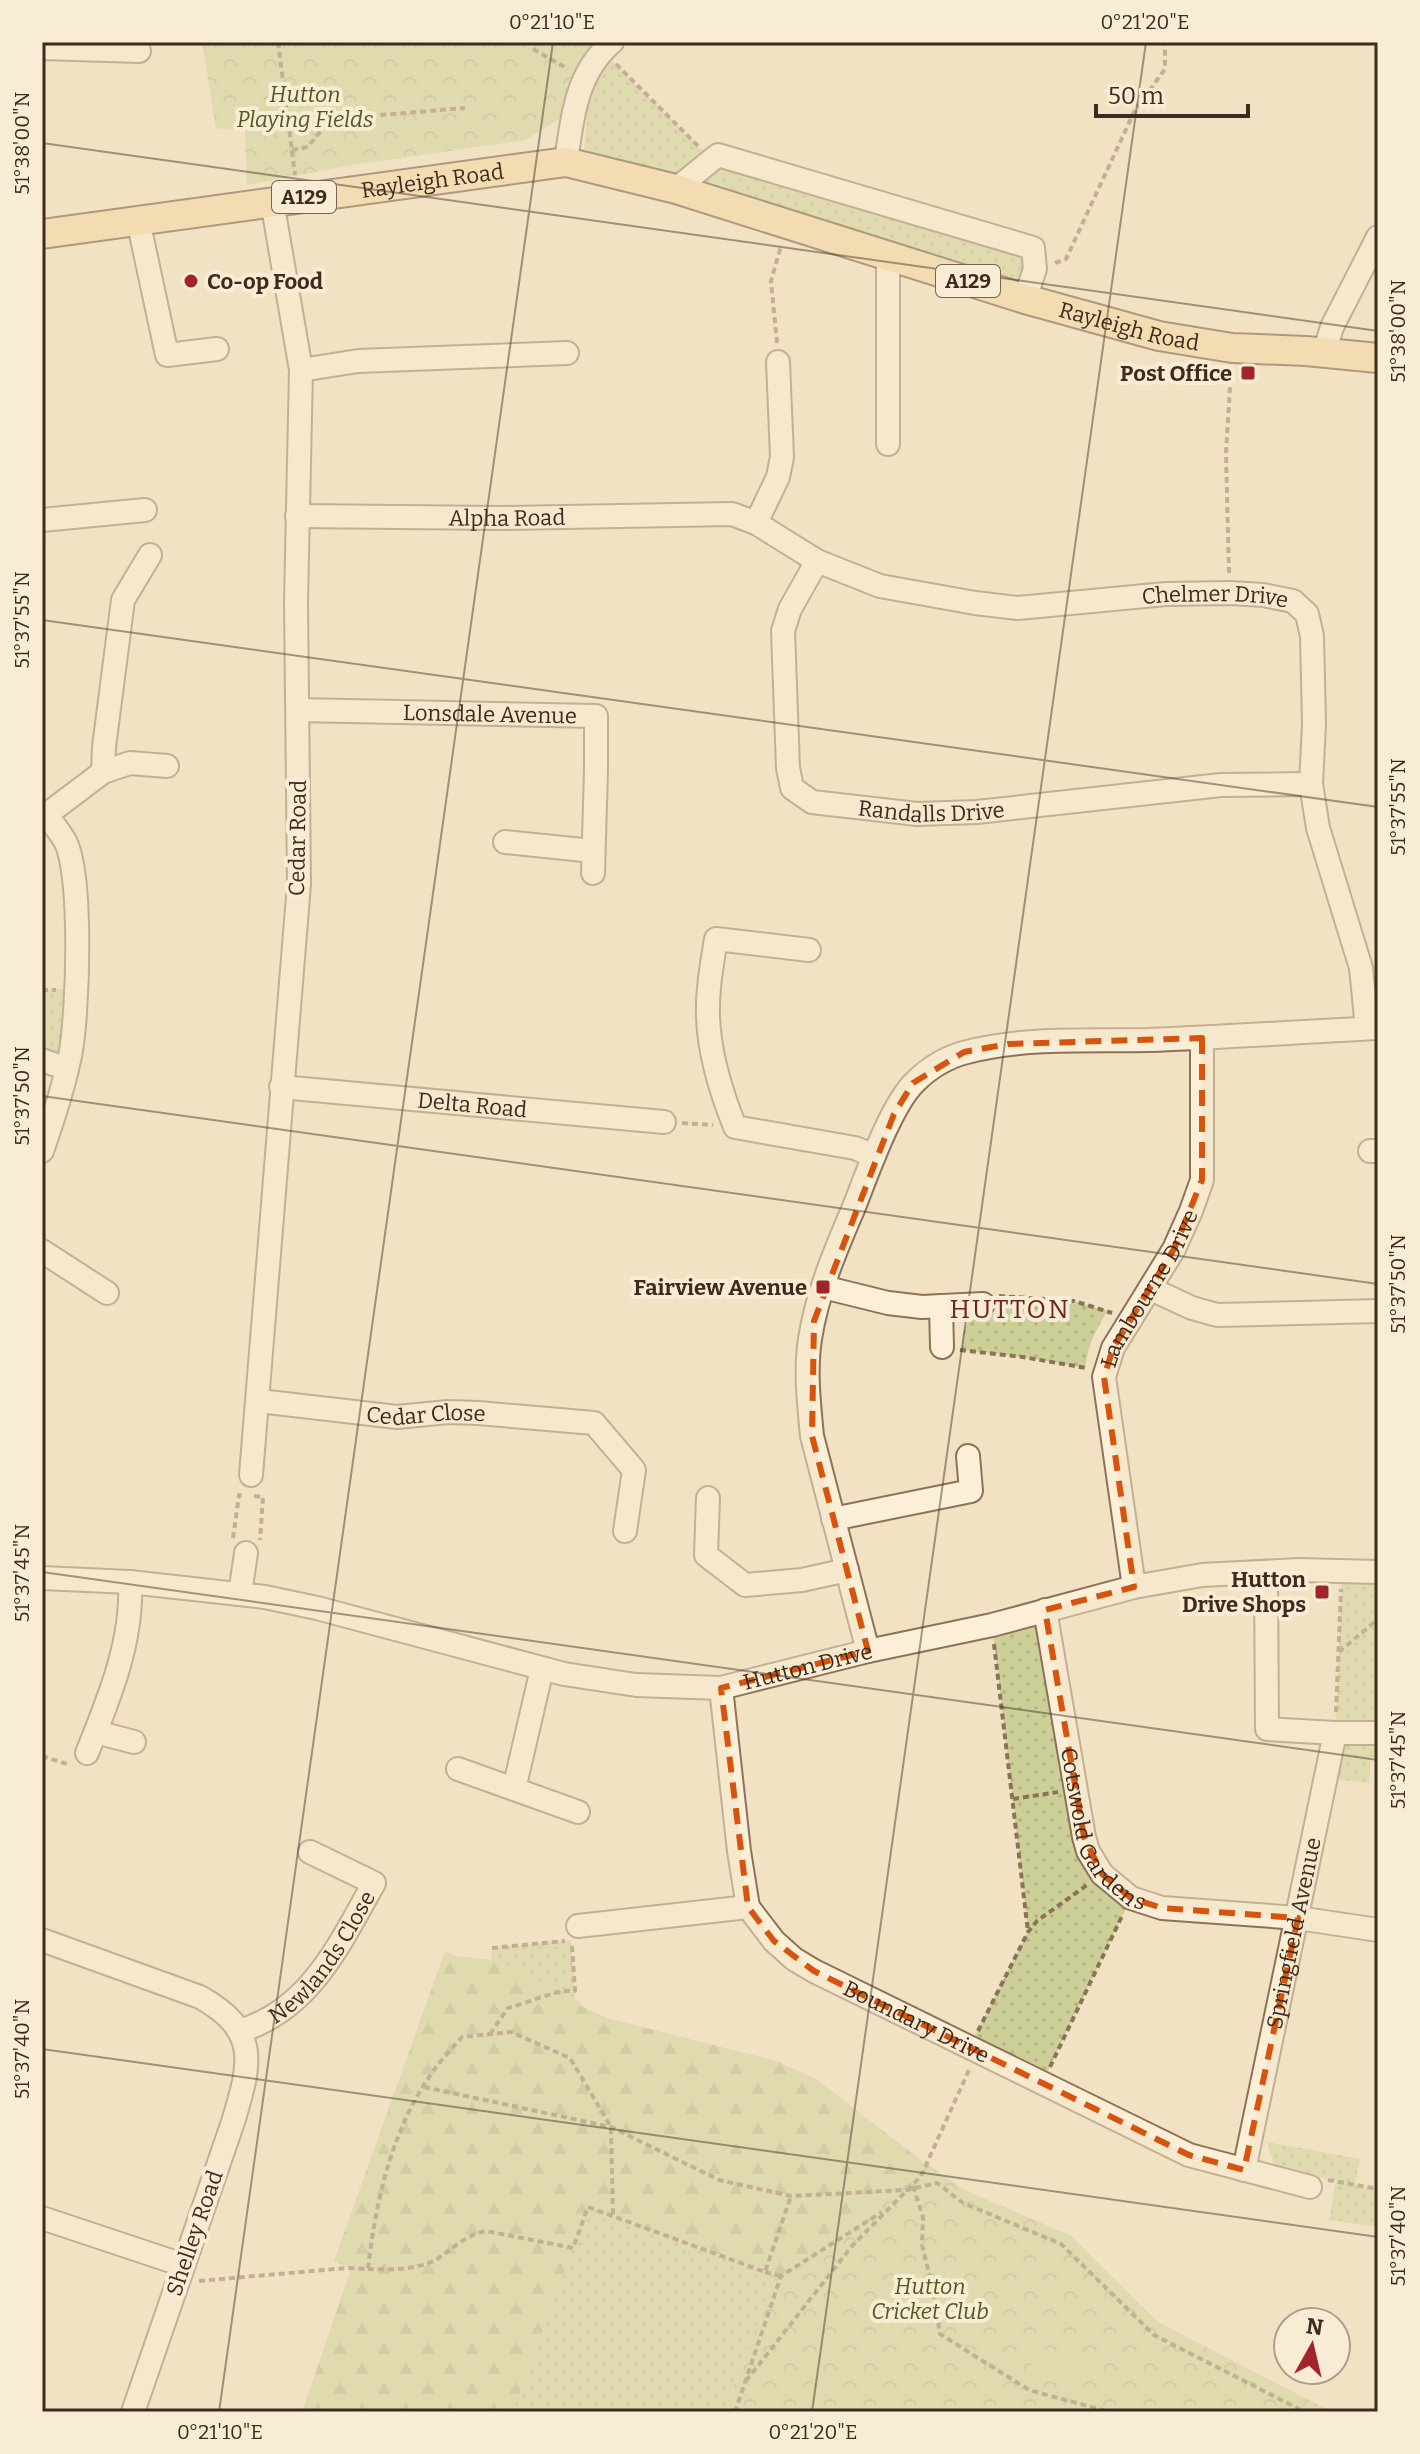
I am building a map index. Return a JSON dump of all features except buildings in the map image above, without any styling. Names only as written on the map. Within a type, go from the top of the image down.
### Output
[{"type":"main road","name":"Rayleigh Road","points":[[42,234],[566,162],[676,189],[1025,299],[1159,336],[1232,348],[1378,358]]},
{"type":"street","points":[[566,162],[573,110],[586,73],[607,46]]},
{"type":"street","points":[[42,48],[139,51]]},
{"type":"street","points":[[676,189],[718,155],[1033,248],[1035,269],[1025,299]]},
{"type":"street","name":"Cedar Road","points":[[251,1475],[299,884],[297,516],[301,370],[285,199]]},
{"type":"street","points":[[138,220],[167,355],[217,349]]},
{"type":"street","points":[[1324,353],[1332,327],[1378,237]]},
{"type":"street","points":[[888,256],[888,444]]},
{"type":"street","points":[[301,370],[358,361],[567,353]]},
{"type":"street","points":[[756,523],[778,477],[782,457],[778,362]]},
{"type":"street","points":[[42,520],[145,510]]},
{"type":"street","name":"Chelmer Drive","points":[[715,514],[732,514],[756,523],[817,561],[880,586],[975,603],[1018,608],[1166,594],[1230,593],[1293,601],[1307,614],[1312,636],[1314,724],[1311,784],[1318,828],[1361,968],[1372,1028]]},
{"type":"street","name":"Alpha Road","points":[[297,516],[501,518],[715,514]]},
{"type":"street","points":[[103,772],[123,600],[150,555]]},
{"type":"street","name":"Randalls Drive","points":[[817,561],[790,609],[783,631],[788,768],[792,788],[812,802],[917,814],[977,812],[1221,785],[1311,784]]},
{"type":"street","name":"Lonsdale Avenue","points":[[298,710],[596,716],[593,873]]},
{"type":"street","points":[[42,1151],[58,1105],[71,1052],[76,988],[75,883],[65,842],[44,814],[103,772],[130,763],[167,766]]},
{"type":"street","points":[[505,842],[593,851]]},
{"type":"street","points":[[809,950],[716,939],[708,1015],[713,1060],[735,1127],[855,1148],[874,1156]]},
{"type":"street","points":[[868,1651],[812,1436],[808,1400],[810,1341],[823,1287],[874,1156],[913,1083],[940,1061],[964,1052],[1008,1044],[1202,1038],[1372,1028]]},
{"type":"street","name":"Lambourne Drive","points":[[1134,1587],[1106,1399],[1105,1370],[1113,1348],[1174,1249],[1202,1180],[1202,1038]]},
{"type":"street","points":[[42,1060],[67,1069]]},
{"type":"street","name":"Delta Road","points":[[281,1087],[664,1122]]},
{"type":"street","points":[[42,1251],[107,1293]]},
{"type":"street","points":[[823,1287],[888,1303],[922,1307],[983,1304]]},
{"type":"street","points":[[1151,1289],[1192,1308],[1217,1315],[1378,1311]]},
{"type":"street","points":[[941,1306],[942,1347]]},
{"type":"street","name":"Cedar Close","points":[[259,1401],[397,1417],[448,1412],[594,1423],[634,1470],[625,1531]]},
{"type":"street","points":[[833,1519],[971,1491],[968,1456]]},
{"type":"street","points":[[708,1498],[706,1555],[745,1585],[802,1580],[847,1570]]},
{"type":"street","points":[[240,1594],[246,1550]]},
{"type":"street","points":[[1266,1572],[1267,1729],[1373,1733]]},
{"type":"street","name":"Hutton Drive","points":[[42,1578],[130,1582],[240,1594],[317,1608],[542,1669],[594,1680],[721,1688],[868,1651],[992,1625],[1134,1587],[1202,1575],[1378,1572]]},
{"type":"street","points":[[87,1753],[125,1645],[131,1608],[130,1582]]},
{"type":"street","name":"Cotswold Gardens","points":[[1045,1610],[1084,1837],[1088,1851],[1102,1874],[1131,1898],[1162,1908],[1298,1918],[1378,1930]]},
{"type":"street","points":[[514,1789],[542,1669]]},
{"type":"street","name":"Boundary Drive","points":[[721,1688],[748,1907],[774,1941],[794,1959],[1189,2155],[1310,2187]]},
{"type":"street","points":[[96,1732],[134,1742]]},
{"type":"street","name":"Springfield Avenue","points":[[1244,2170],[1335,1733]]},
{"type":"street","points":[[458,1769],[578,1812]]},
{"type":"street","name":"Newlands Close","points":[[244,2042],[260,2025],[310,1987],[327,1966],[374,1883],[310,1852]]},
{"type":"street","points":[[578,1926],[748,1907]]},
{"type":"street","points":[[42,1940],[200,1997],[222,2011],[244,2042]]},
{"type":"street","name":"Shelley Road","points":[[133,2412],[247,2077],[244,2042]]},
{"type":"street","points":[[42,2218],[180,2274]]},
{"type":"path","points":[[278,42],[292,150],[285,199]]},
{"type":"path","points":[[1035,269],[1066,259],[1134,112],[1165,69],[1165,42]]},
{"type":"path","points":[[607,46],[700,148],[718,155]]},
{"type":"path","points":[[533,49],[563,68],[586,73]]},
{"type":"path","points":[[292,150],[308,147],[323,128],[346,118],[465,108]]},
{"type":"path","points":[[778,362],[771,281],[786,224]]},
{"type":"path","points":[[1230,593],[1226,453],[1232,348]]},
{"type":"path","points":[[664,1122],[735,1127]]},
{"type":"path","points":[[983,1304],[1000,1295],[1074,1301],[1130,1320]]},
{"type":"path","points":[[942,1347],[1105,1370]]},
{"type":"path","points":[[239,1495],[263,1497],[260,1548],[246,1550],[233,1545],[239,1495]]},
{"type":"path","points":[[1335,1733],[1342,1571]]},
{"type":"path","points":[[1339,1652],[1378,1619]]},
{"type":"path","points":[[992,1625],[1028,1932]]},
{"type":"path","points":[[1013,1799],[1076,1789]]},
{"type":"path","points":[[746,2381],[852,2246],[921,2176],[970,2067],[969,2048],[1028,1932],[1037,1921],[1102,1874]]},
{"type":"path","points":[[1042,2083],[1131,1898]]},
{"type":"path","points":[[490,2034],[508,2008],[561,1991],[575,1991],[571,1940],[492,1948]]},
{"type":"path","points":[[368,2269],[385,2172],[400,2129],[433,2071],[462,2037],[511,2032],[570,2058],[611,2127],[613,2216]]},
{"type":"path","points":[[424,2087],[611,2127],[719,2180],[791,2196],[907,2190],[937,2183],[963,2203],[1061,2244],[1154,2335],[1305,2412]]},
{"type":"path","points":[[1310,2187],[1312,2177],[1378,2189]]},
{"type":"path","points":[[913,2184],[923,2217],[922,2245],[940,2334],[1029,2390],[1110,2412]]},
{"type":"path","points":[[765,2272],[791,2196]]},
{"type":"path","points":[[180,2274],[347,2268],[386,2270],[435,2260],[472,2234],[486,2231],[573,2248],[588,2207],[781,2276]]},
{"type":"path","points":[[735,2412],[781,2276],[888,2208]]},
{"type":"highlighted area","points":[[1202,1038],[1202,1180],[1174,1249],[1113,1348],[1104,1377],[1134,1587],[1045,1610],[1084,1837],[1102,1874],[1131,1898],[1162,1908],[1298,1918],[1244,2170],[1189,2155],[814,1971],[774,1941],[748,1907],[721,1688],[868,1651],[812,1436],[814,1321],[894,1114],[913,1083],[964,1052],[1008,1044]]},
{"type":"green space","name":"Hutton Playing Fields","points":[[202,42],[612,42],[573,110],[526,140],[346,166],[247,185],[245,131],[216,128]]},
{"type":"green space","points":[[602,51],[700,148],[1033,248],[1025,299],[583,166],[588,102]]},
{"type":"green space","points":[[76,988],[71,1052],[42,1060],[42,990]]},
{"type":"green space","points":[[1000,1295],[1074,1301],[1108,1311],[1093,1338],[1085,1368],[962,1350],[966,1325],[975,1317],[1000,1313]]},
{"type":"green space","points":[[1342,1571],[1378,1572],[1378,1757],[1371,1757],[1369,1783],[1326,1778],[1335,1733]]},
{"type":"green space","points":[[1045,1610],[1084,1837],[1131,1898],[1042,2083],[969,2048],[1028,1931],[992,1625]]},
{"type":"green space","points":[[571,1940],[575,1998],[530,1975],[491,1960],[492,1948]]},
{"type":"green space","points":[[445,1951],[456,1956],[491,1960],[530,1975],[607,2018],[777,2061],[816,2079],[921,2160],[781,2276],[588,2207],[513,2412],[302,2412],[351,2269],[334,2261]]},
{"type":"green space","points":[[1267,2142],[1360,2159],[1355,2185],[1378,2189],[1378,2227],[1329,2220],[1336,2181],[1276,2170]]},
{"type":"green space","name":"Hutton Cricket Club","points":[[921,2160],[967,2191],[1070,2235],[1158,2322],[1272,2381],[1272,2386],[1282,2386],[1332,2412],[725,2412],[774,2275],[782,2275]]},
{"type":"green space","points":[[588,2207],[774,2275],[725,2412],[513,2412]]},
{"type":"green space","points":[[1037,2347],[1080,2362],[1070,2388],[1028,2373]]},
{"type":"place","name":"Co-op Food","points":[[191,281]]},
{"type":"place","name":"Post Office","points":[[1248,373]]},
{"type":"place","name":"Fairview Avenue","points":[[823,1287]]},
{"type":"place","name":"Hutton Drive Shops","points":[[1322,1592]]},
{"type":"district","name":"HUTTON","points":[[1010,1309]]}]
